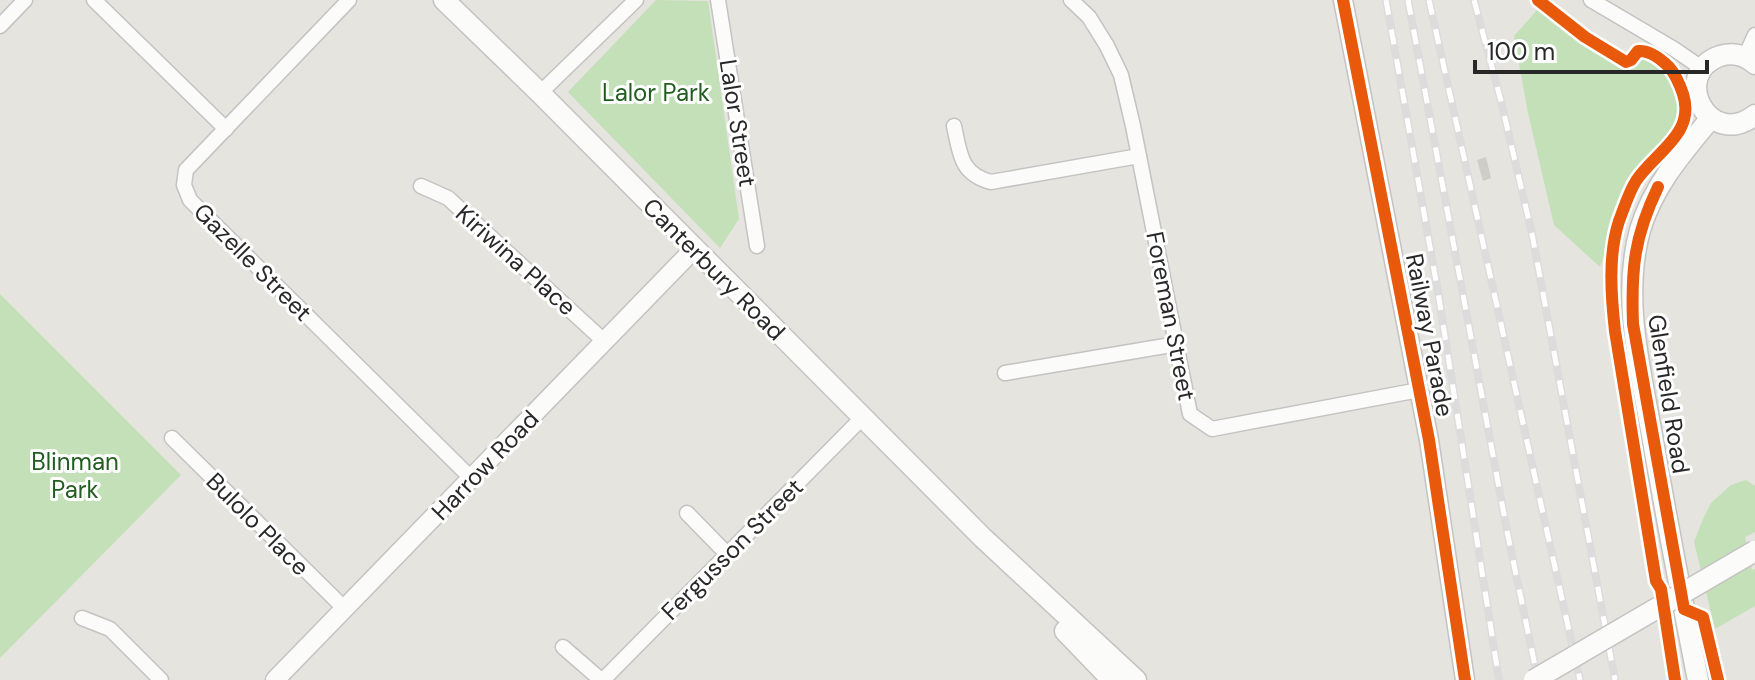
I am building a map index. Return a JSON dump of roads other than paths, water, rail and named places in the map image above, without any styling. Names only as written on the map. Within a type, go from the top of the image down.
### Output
[{"type":"main road","name":"Canterbury Road","points":[[444,0],[983,538],[1136,680]]},
{"type":"main road","points":[[1750,60],[1739,55],[1725,55],[1712,60],[1697,82],[1697,96],[1711,118],[1730,124],[1744,122],[1755,115]]},
{"type":"main road","name":"Glenfield Road","points":[[1698,680],[1633,324],[1631,281],[1641,228],[1658,187],[1711,118]]},
{"type":"main road","name":"Canterbury Road","points":[[983,538],[1112,680]]},
{"type":"main road","points":[[1534,680],[1755,551]]},
{"type":"main road","points":[[1064,630],[1102,680]]},
{"type":"street","points":[[0,26],[25,0]]},
{"type":"street","points":[[94,0],[226,129]]},
{"type":"street","name":"Gazelle Street","points":[[349,0],[186,170],[184,185],[190,200],[472,479]]},
{"type":"street","points":[[540,93],[636,0]]},
{"type":"street","name":"Lalor Street","points":[[718,0],[757,246]]},
{"type":"street","name":"Foreman Street","points":[[1071,0],[1089,17],[1121,75],[1190,414],[1212,429],[1419,390]]},
{"type":"street","name":"Railway Parade","points":[[1343,0],[1429,440],[1465,680]]},
{"type":"street","points":[[1591,0],[1703,69]]},
{"type":"street","points":[[1750,60],[1755,35]]},
{"type":"street","points":[[954,126],[965,167],[978,179],[991,182],[1139,156]]},
{"type":"street","name":"Kiriwina Place","points":[[421,186],[448,198],[605,342]]},
{"type":"street","name":"Harrow Road","points":[[275,680],[694,249]]},
{"type":"street","points":[[1005,373],[1177,344]]},
{"type":"street","name":"Fergusson Street","points":[[602,680],[862,418]]},
{"type":"street","name":"Bulolo Place","points":[[172,438],[345,609]]},
{"type":"street","points":[[687,513],[726,553]]},
{"type":"street","points":[[82,618],[110,629],[161,680]]},
{"type":"street","points":[[563,647],[602,680]]},
{"type":"railway","points":[[1386,0],[1438,292],[1499,680]]},
{"type":"railway","points":[[1408,0],[1508,536],[1538,680]]},
{"type":"railway","points":[[1429,0],[1580,680]]},
{"type":"railway","points":[[1474,0],[1532,234],[1615,680]]},
{"type":"park label","name":"Lalor Park","points":[[656,92]]},
{"type":"park label","name":"Blinman Park","points":[[75,475]]}]
